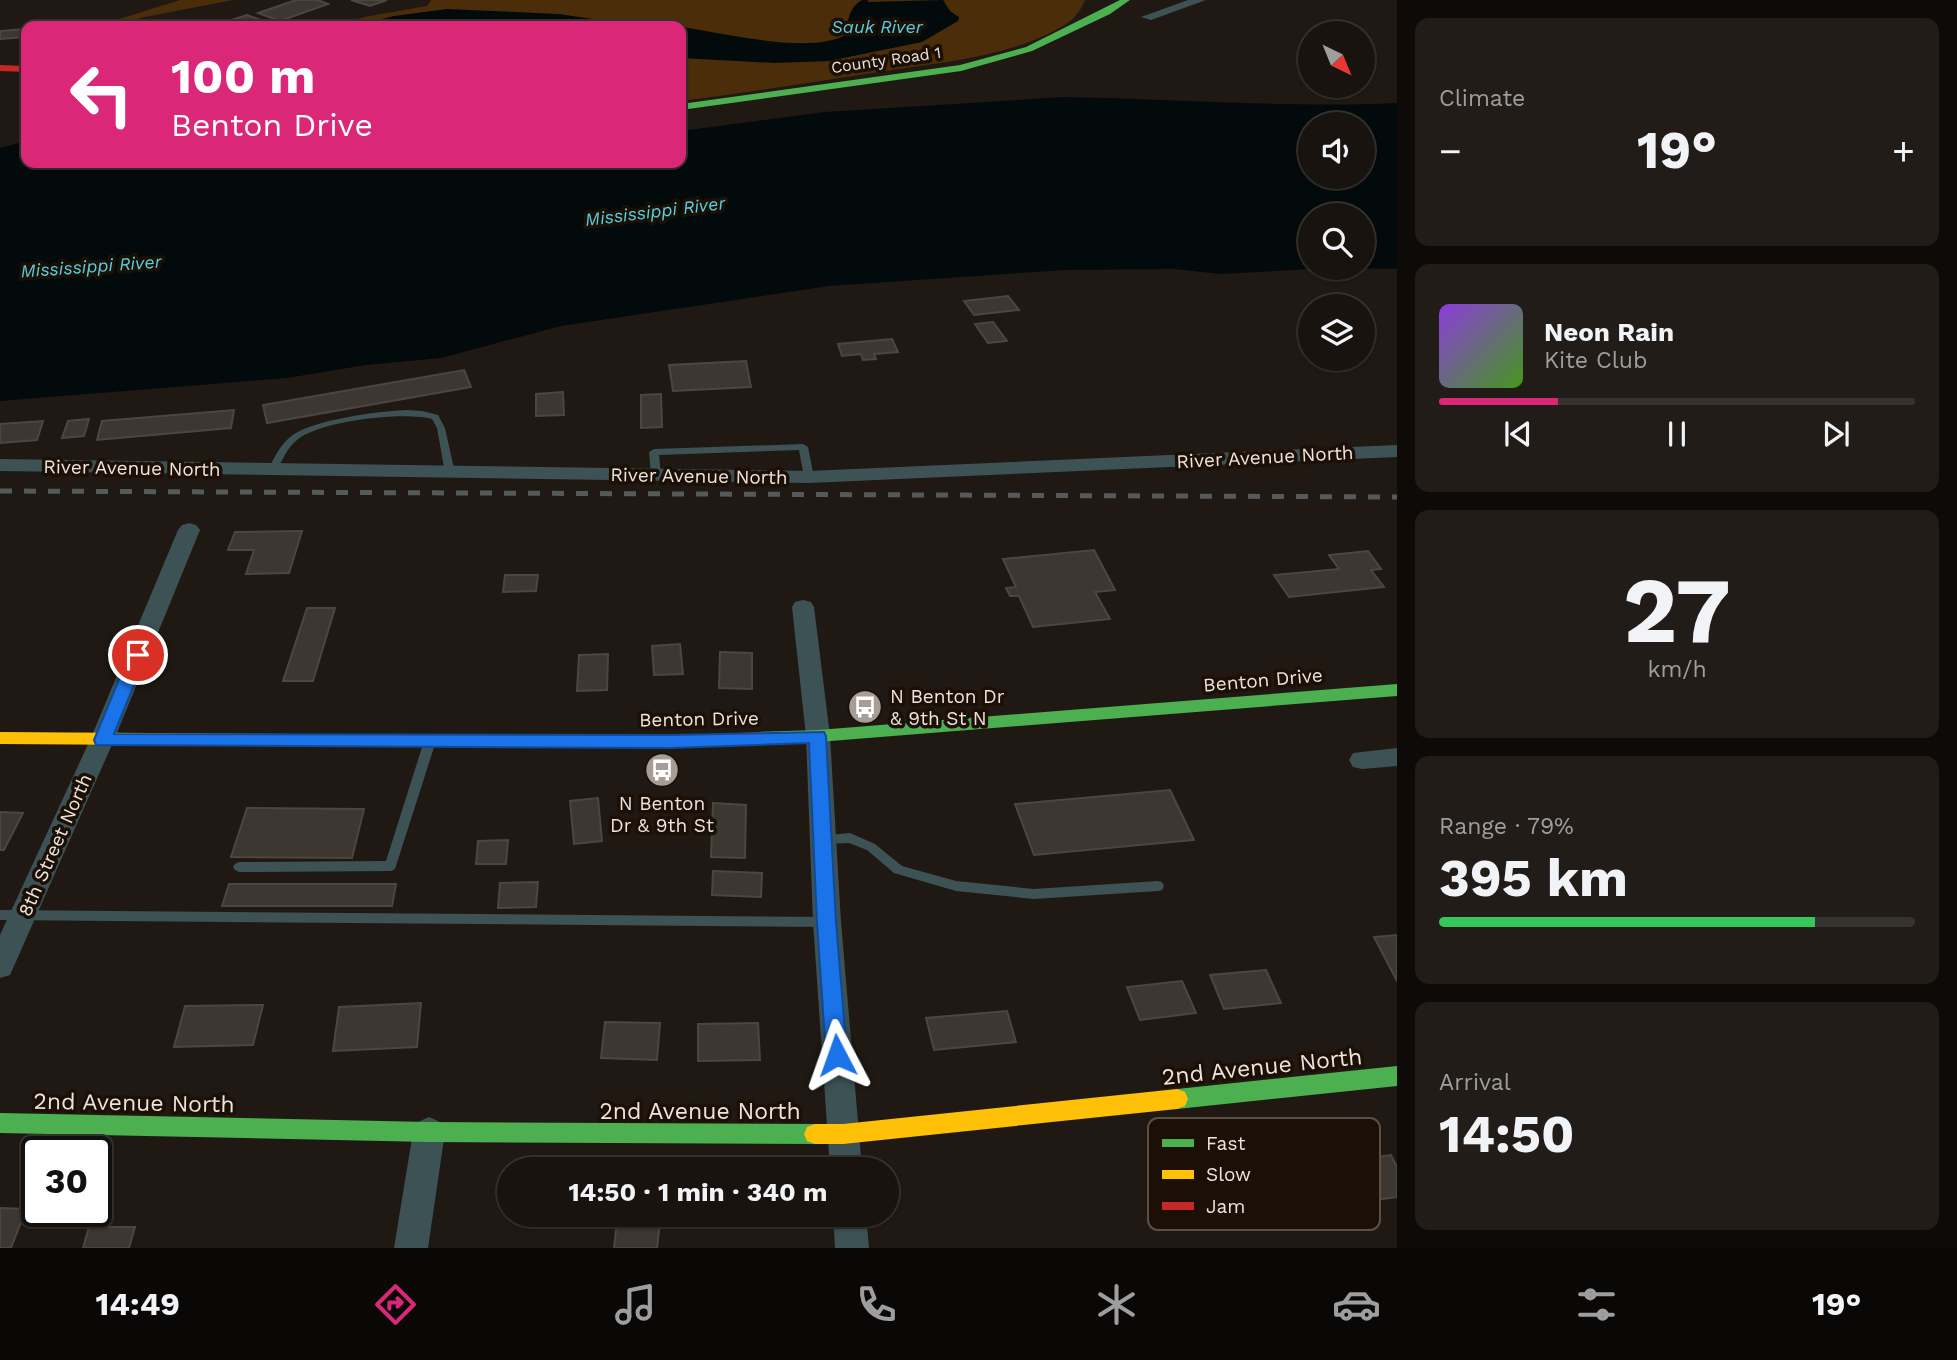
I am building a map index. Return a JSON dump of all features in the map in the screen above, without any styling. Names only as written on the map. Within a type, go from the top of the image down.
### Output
[{"type":"street","name":"County Road 1","points":[[1089,21],[1108,0]]},
{"type":"street","name":"County Road 1","points":[[686,106],[961,68],[1029,49],[1126,0]]},
{"type":"street","points":[[1147,17],[1200,0]]},
{"type":"street","points":[[0,68],[21,69]]},
{"type":"street","name":"River Avenue North","points":[[0,465],[809,477],[1397,451]]},
{"type":"street","name":"8th Street North","points":[[0,966],[12,915],[102,740],[189,530]]},
{"type":"street","points":[[803,607],[818,736],[827,922],[845,1157]]},
{"type":"street","name":"Benton Drive","points":[[0,738],[671,742],[818,736],[1397,690]]},
{"type":"street","points":[[1362,760],[1397,757]]},
{"type":"street","name":"2nd Avenue North","points":[[0,1124],[429,1132],[843,1134],[1397,1076]]},
{"type":"street","points":[[411,1248],[429,1132]]},
{"type":"street","points":[[850,1227],[852,1248]]},
{"type":"lane","points":[[273,471],[283,446],[298,433],[311,428],[401,412],[422,412],[435,417],[441,428],[450,473]]},
{"type":"lane","points":[[656,475],[654,452],[803,447],[809,477]]},
{"type":"lane","points":[[239,867],[391,866],[430,741]]},
{"type":"lane","points":[[823,839],[850,838],[871,847],[898,870],[956,886],[1034,894],[1158,886]]},
{"type":"lane","points":[[12,915],[827,922]]},
{"type":"shaded area","points":[[180,0],[233,0],[133,21],[113,21]]},
{"type":"shaded area","points":[[431,0],[1085,0],[1072,19],[1046,35],[981,56],[686,100],[686,21],[351,21],[427,6]]},
{"type":"water","name":"Sauk River","points":[[862,0],[943,0],[950,11],[959,17],[958,21],[922,42],[829,61],[774,63],[686,58],[686,28],[766,41],[812,43],[847,34],[848,20]]},
{"type":"water","points":[[447,9],[559,14],[605,21],[374,21]]},
{"type":"water","name":"Mississippi River","points":[[1064,97],[1272,104],[1397,103],[1397,269],[1375,269],[1375,203],[1298,203],[1298,270],[1221,274],[1174,269],[1064,270],[829,286],[561,326],[441,358],[366,365],[287,378],[0,401],[0,148],[21,142],[21,168],[686,168],[686,130],[825,112]]},
{"type":"building","points":[[296,0],[318,0],[328,4],[280,21],[258,13]]},
{"type":"building","points":[[351,0],[387,0],[370,6]]},
{"type":"building","points":[[247,15],[264,21],[228,21]]},
{"type":"building","points":[[21,29],[21,37],[0,39],[0,31]]},
{"type":"building","points":[[1008,296],[1019,310],[974,315],[964,301]]},
{"type":"building","points":[[993,322],[1007,341],[988,343],[975,324]]},
{"type":"building","points":[[892,339],[898,352],[874,354],[876,359],[863,360],[861,354],[842,356],[838,344]]},
{"type":"building","points":[[746,361],[751,387],[673,391],[669,365]]},
{"type":"building","points":[[464,370],[471,387],[267,423],[263,405]]},
{"type":"building","points":[[563,392],[564,415],[536,416],[536,394]]},
{"type":"building","points":[[661,394],[662,427],[641,428],[641,395]]},
{"type":"building","points":[[234,410],[231,428],[97,440],[102,421]]},
{"type":"building","points":[[89,419],[84,436],[62,438],[68,421]]},
{"type":"building","points":[[43,421],[37,440],[0,443],[0,424]]},
{"type":"building","points":[[302,531],[289,573],[246,574],[254,550],[228,550],[235,532]]},
{"type":"building","points":[[1094,550],[1115,590],[1095,592],[1110,619],[1033,627],[1019,596],[1010,596],[1006,588],[1016,587],[1003,559]]},
{"type":"building","points":[[1368,551],[1381,569],[1371,570],[1384,587],[1289,597],[1274,575],[1339,569],[1329,555]]},
{"type":"building","points":[[505,575],[538,575],[536,591],[503,592]]},
{"type":"building","points":[[307,608],[335,608],[313,681],[283,681]]},
{"type":"building","points":[[680,644],[683,674],[654,675],[652,646]]},
{"type":"building","points":[[720,652],[752,653],[752,689],[719,688]]},
{"type":"building","points":[[608,654],[607,690],[577,691],[579,655]]},
{"type":"building","points":[[1170,790],[1194,840],[1034,855],[1015,804]]},
{"type":"building","points":[[598,798],[602,841],[574,844],[570,801]]},
{"type":"building","points":[[713,803],[746,805],[745,858],[711,857]]},
{"type":"building","points":[[247,808],[364,809],[352,858],[231,857]]},
{"type":"building","points":[[0,812],[23,813],[4,850],[0,850]]},
{"type":"building","points":[[508,840],[506,864],[476,864],[478,841]]},
{"type":"building","points":[[713,871],[762,873],[761,897],[712,895]]},
{"type":"building","points":[[538,882],[536,907],[498,908],[500,883]]},
{"type":"building","points":[[229,884],[396,884],[392,906],[222,906]]},
{"type":"building","points":[[1397,935],[1397,981],[1374,937]]},
{"type":"building","points":[[1266,970],[1281,1003],[1224,1009],[1210,975]]},
{"type":"building","points":[[1182,981],[1196,1013],[1140,1020],[1127,987]]},
{"type":"building","points":[[421,1003],[417,1047],[333,1051],[339,1007]]},
{"type":"building","points":[[263,1005],[253,1045],[174,1047],[185,1006]]},
{"type":"building","points":[[1007,1011],[1016,1042],[934,1050],[926,1018]]},
{"type":"building","points":[[605,1022],[660,1023],[657,1060],[601,1058]]},
{"type":"building","points":[[758,1023],[760,1060],[698,1061],[698,1024]]},
{"type":"building","points":[[1391,1155],[1397,1167],[1397,1197],[1380,1199],[1380,1157]]},
{"type":"building","points":[[0,1208],[21,1209],[21,1222],[11,1248],[0,1248]]},
{"type":"building","points":[[89,1227],[135,1227],[129,1248],[83,1248]]},
{"type":"building","points":[[616,1227],[660,1227],[657,1248],[614,1248]]},
{"type":"railway","points":[[0,491],[1397,497]]},
{"type":"traffic: fast","points":[[686,106],[961,68],[1029,49],[1107,12],[1126,0]]},
{"type":"traffic: fast","points":[[758,738],[818,736],[1397,690]]},
{"type":"traffic: fast","points":[[1177,1099],[1397,1076]]},
{"type":"traffic: fast","points":[[0,1123],[429,1132],[815,1134]]},
{"type":"traffic: slow","points":[[0,738],[449,741]]},
{"type":"traffic: slow","points":[[815,1134],[843,1134],[1177,1099]]},
{"type":"traffic: jam","points":[[0,68],[21,69]]},
{"type":"traffic: jam","points":[[449,741],[671,742],[758,738]]},
{"type":"place","name":"N Benton Dr & 9th St N","points":[[865,707]]},
{"type":"place","name":"N Benton Dr & 9th St","points":[[662,770]]},
{"type":"route","points":[[138,655],[102,740],[671,742],[818,736],[837,1055]]}]
